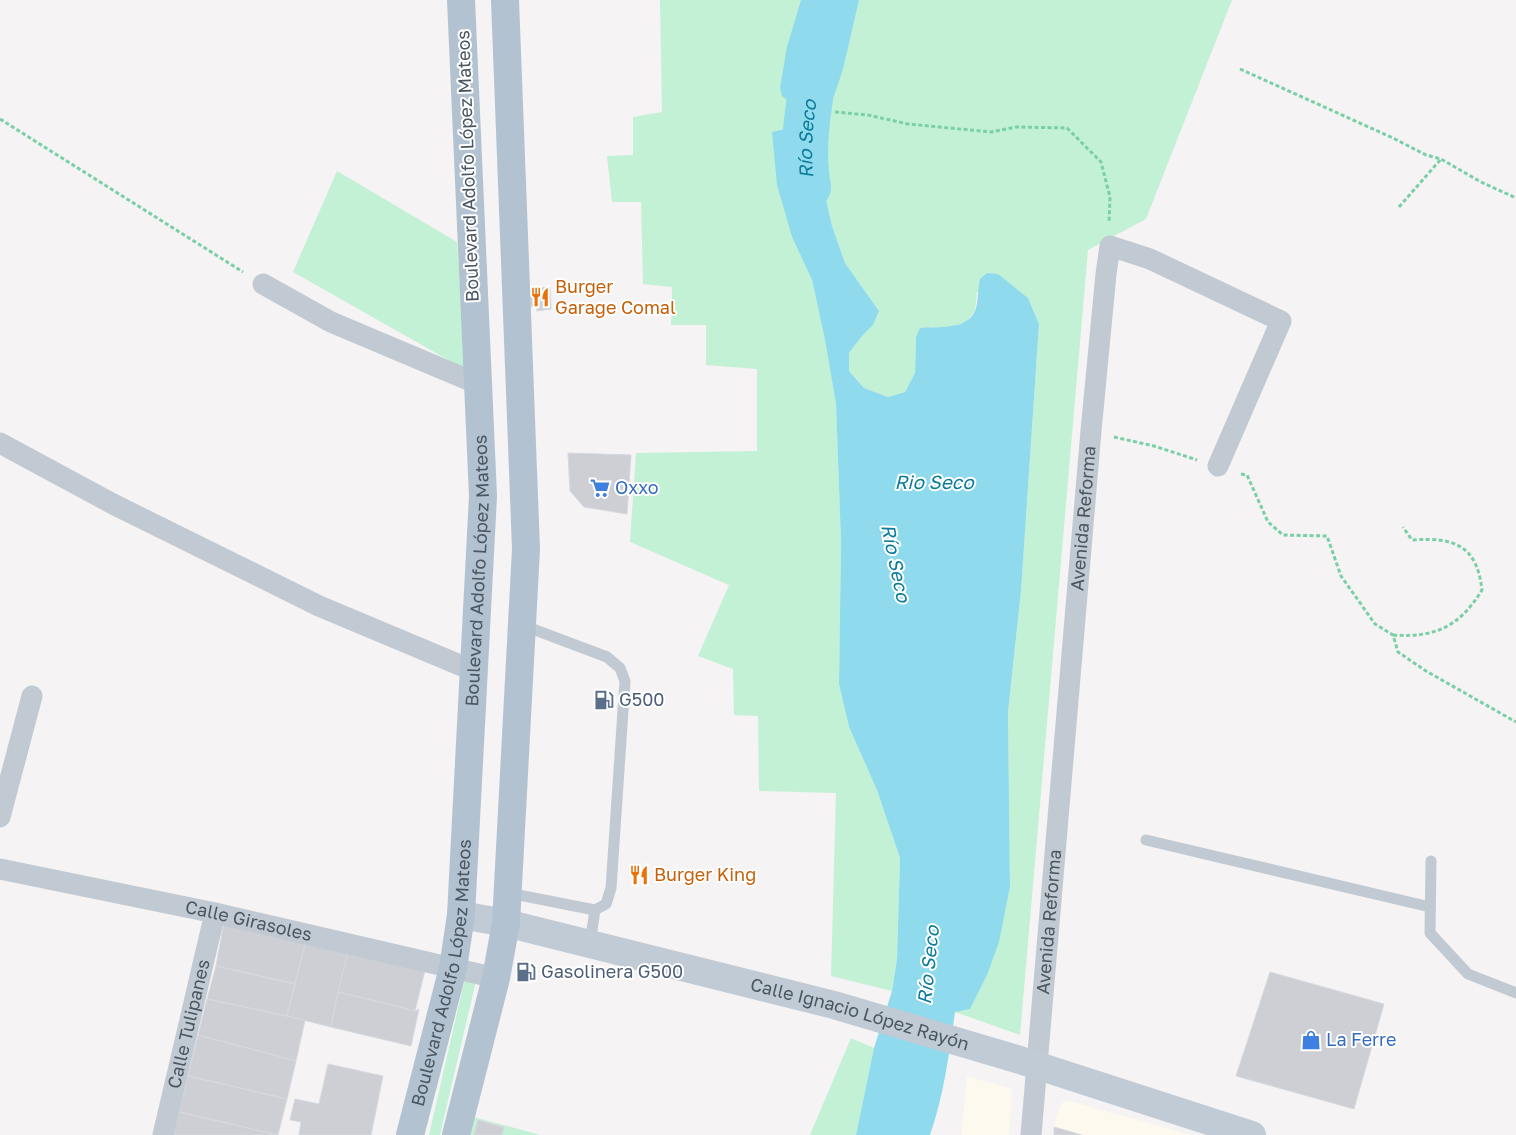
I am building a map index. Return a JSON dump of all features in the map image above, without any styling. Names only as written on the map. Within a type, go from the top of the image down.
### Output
[{"type":"main road","name":"Boulevard Adolfo López Mateos","points":[[410,1135],[453,968],[461,915],[483,496],[461,0]]},
{"type":"main road","points":[[456,1135],[496,978],[506,923],[526,550],[504,0]]},
{"type":"main road","points":[[464,67],[507,66]]},
{"type":"main road","name":"Calle Ignacio López Rayón","points":[[461,915],[506,923],[834,1005],[996,1053],[1252,1135]]},
{"type":"street","points":[[1110,246],[1150,259],[1281,321],[1218,466]]},
{"type":"street","name":"Avenida Reforma","points":[[1031,1135],[1092,431],[1110,246]]},
{"type":"street","points":[[263,284],[331,322],[478,384]]},
{"type":"street","points":[[0,443],[113,504],[318,606],[474,671]]},
{"type":"street","points":[[0,817],[32,696]]},
{"type":"street","name":"Calle Girasoles","points":[[0,869],[215,913],[496,978]]},
{"type":"street","name":"Calle Tulipanes","points":[[163,1135],[215,913]]},
{"type":"lane","points":[[508,893],[595,910],[606,904],[611,888],[625,681],[620,668],[607,657],[522,625]]},
{"type":"lane","points":[[1146,840],[1430,908]]},
{"type":"lane","points":[[1431,860],[1430,933],[1468,974],[1516,993]]},
{"type":"lane","points":[[590,944],[595,910]]},
{"type":"path","points":[[1240,69],[1393,138],[1426,155],[1442,159],[1481,182],[1516,198]]},
{"type":"path","points":[[835,112],[868,115],[908,124],[991,132],[1016,128],[1067,128],[1101,162],[1110,197],[1110,246]]},
{"type":"path","points":[[0,119],[263,284]]},
{"type":"path","points":[[1399,207],[1442,159]]},
{"type":"path","points":[[1092,431],[1154,446],[1218,466],[1230,472],[1248,475],[1268,522],[1283,535],[1327,536],[1341,576],[1375,624],[1393,635],[1429,634],[1443,628],[1472,606],[1482,590],[1478,566],[1471,554],[1457,544],[1439,540],[1412,540],[1403,527]]},
{"type":"path","points":[[1393,635],[1398,652],[1426,671],[1516,722]]},
{"type":"shaded area","points":[[967,1076],[1012,1089],[1009,1135],[961,1135]]},
{"type":"shaded area","points":[[1066,1100],[1188,1135],[1082,1135],[1054,1127],[1061,1103]]},
{"type":"green space","points":[[660,0],[1232,0],[1146,219],[1088,250],[1020,1035],[955,1012],[1010,886],[1008,712],[1021,591],[1039,324],[1028,298],[977,292],[975,311],[966,322],[951,327],[931,327],[916,337],[915,373],[905,392],[888,397],[864,388],[849,371],[849,353],[873,325],[879,311],[845,263],[832,226],[821,177],[829,118],[772,132],[792,237],[812,280],[836,404],[841,542],[839,684],[849,727],[877,790],[900,858],[897,959],[892,991],[831,976],[836,793],[759,791],[758,716],[734,715],[733,669],[698,656],[729,585],[630,542],[636,453],[757,451],[757,369],[706,365],[706,325],[671,325],[672,287],[643,284],[641,202],[612,202],[607,156],[633,155],[633,117],[662,112]]},
{"type":"green space","points":[[337,171],[457,242],[466,370],[293,272]]},
{"type":"green space","points":[[468,965],[479,968],[440,1135],[429,1135]]},
{"type":"green space","points":[[851,1038],[874,1048],[856,1135],[810,1135]]},
{"type":"green space","points":[[473,1117],[541,1135],[468,1135]]},
{"type":"water","points":[[801,0],[859,0],[843,69],[834,96],[827,100],[794,102],[782,96],[780,88],[787,47]]},
{"type":"water","name":"Rio Seco","points":[[829,118],[821,177],[832,226],[845,263],[879,311],[873,325],[849,353],[849,371],[864,388],[888,397],[905,392],[915,373],[916,337],[920,328],[958,325],[965,322],[976,309],[980,279],[987,273],[998,274],[1028,298],[1039,324],[1021,591],[1008,712],[1010,886],[999,942],[987,975],[970,1009],[955,1012],[942,1090],[930,1135],[856,1135],[874,1048],[892,991],[897,959],[900,858],[877,790],[849,727],[839,684],[841,542],[836,404],[812,280],[792,237],[777,185],[772,132]]},
{"type":"building","name":"Burger Garage Comal","points":[[550,287],[551,309],[537,311],[537,306],[530,307],[529,289]]},
{"type":"building","points":[[568,453],[631,455],[627,514],[584,507],[570,491]]},
{"type":"building","points":[[224,922],[306,941],[295,984],[216,966]]},
{"type":"building","points":[[306,941],[348,951],[331,1027],[287,1016]]},
{"type":"building","points":[[348,951],[425,970],[415,1011],[338,992]]},
{"type":"building","points":[[216,966],[295,984],[287,1016],[207,999]]},
{"type":"building","name":"La Ferre","points":[[1270,972],[1384,1004],[1354,1109],[1236,1076]]},
{"type":"building","points":[[338,992],[415,1011],[419,1009],[411,1046],[331,1027]]},
{"type":"building","points":[[207,999],[305,1020],[296,1061],[198,1035]]},
{"type":"building","points":[[198,1035],[296,1061],[287,1099],[188,1076]]},
{"type":"building","points":[[328,1064],[383,1076],[371,1135],[299,1135],[301,1122],[290,1120],[295,1099],[319,1104]]},
{"type":"building","points":[[188,1076],[287,1099],[278,1135],[179,1112]]},
{"type":"building","points":[[179,1112],[278,1135],[173,1135]]},
{"type":"building","points":[[478,1120],[504,1127],[502,1135],[474,1135]]},
{"type":"building","points":[[1054,1127],[1082,1135],[1054,1135]]},
{"type":"waterway","name":"Río Seco","points":[[808,187],[805,158],[808,115],[819,35],[829,0]]},
{"type":"place","name":"Burger Garage Comal","points":[[540,297]]},
{"type":"place","name":"Oxxo","points":[[600,488]]},
{"type":"place","name":"G500","points":[[604,700]]},
{"type":"place","name":"Burger King","points":[[639,875]]},
{"type":"place","name":"Gasolinera G500","points":[[526,972]]},
{"type":"place","name":"La Ferre","points":[[1311,1040]]}]
